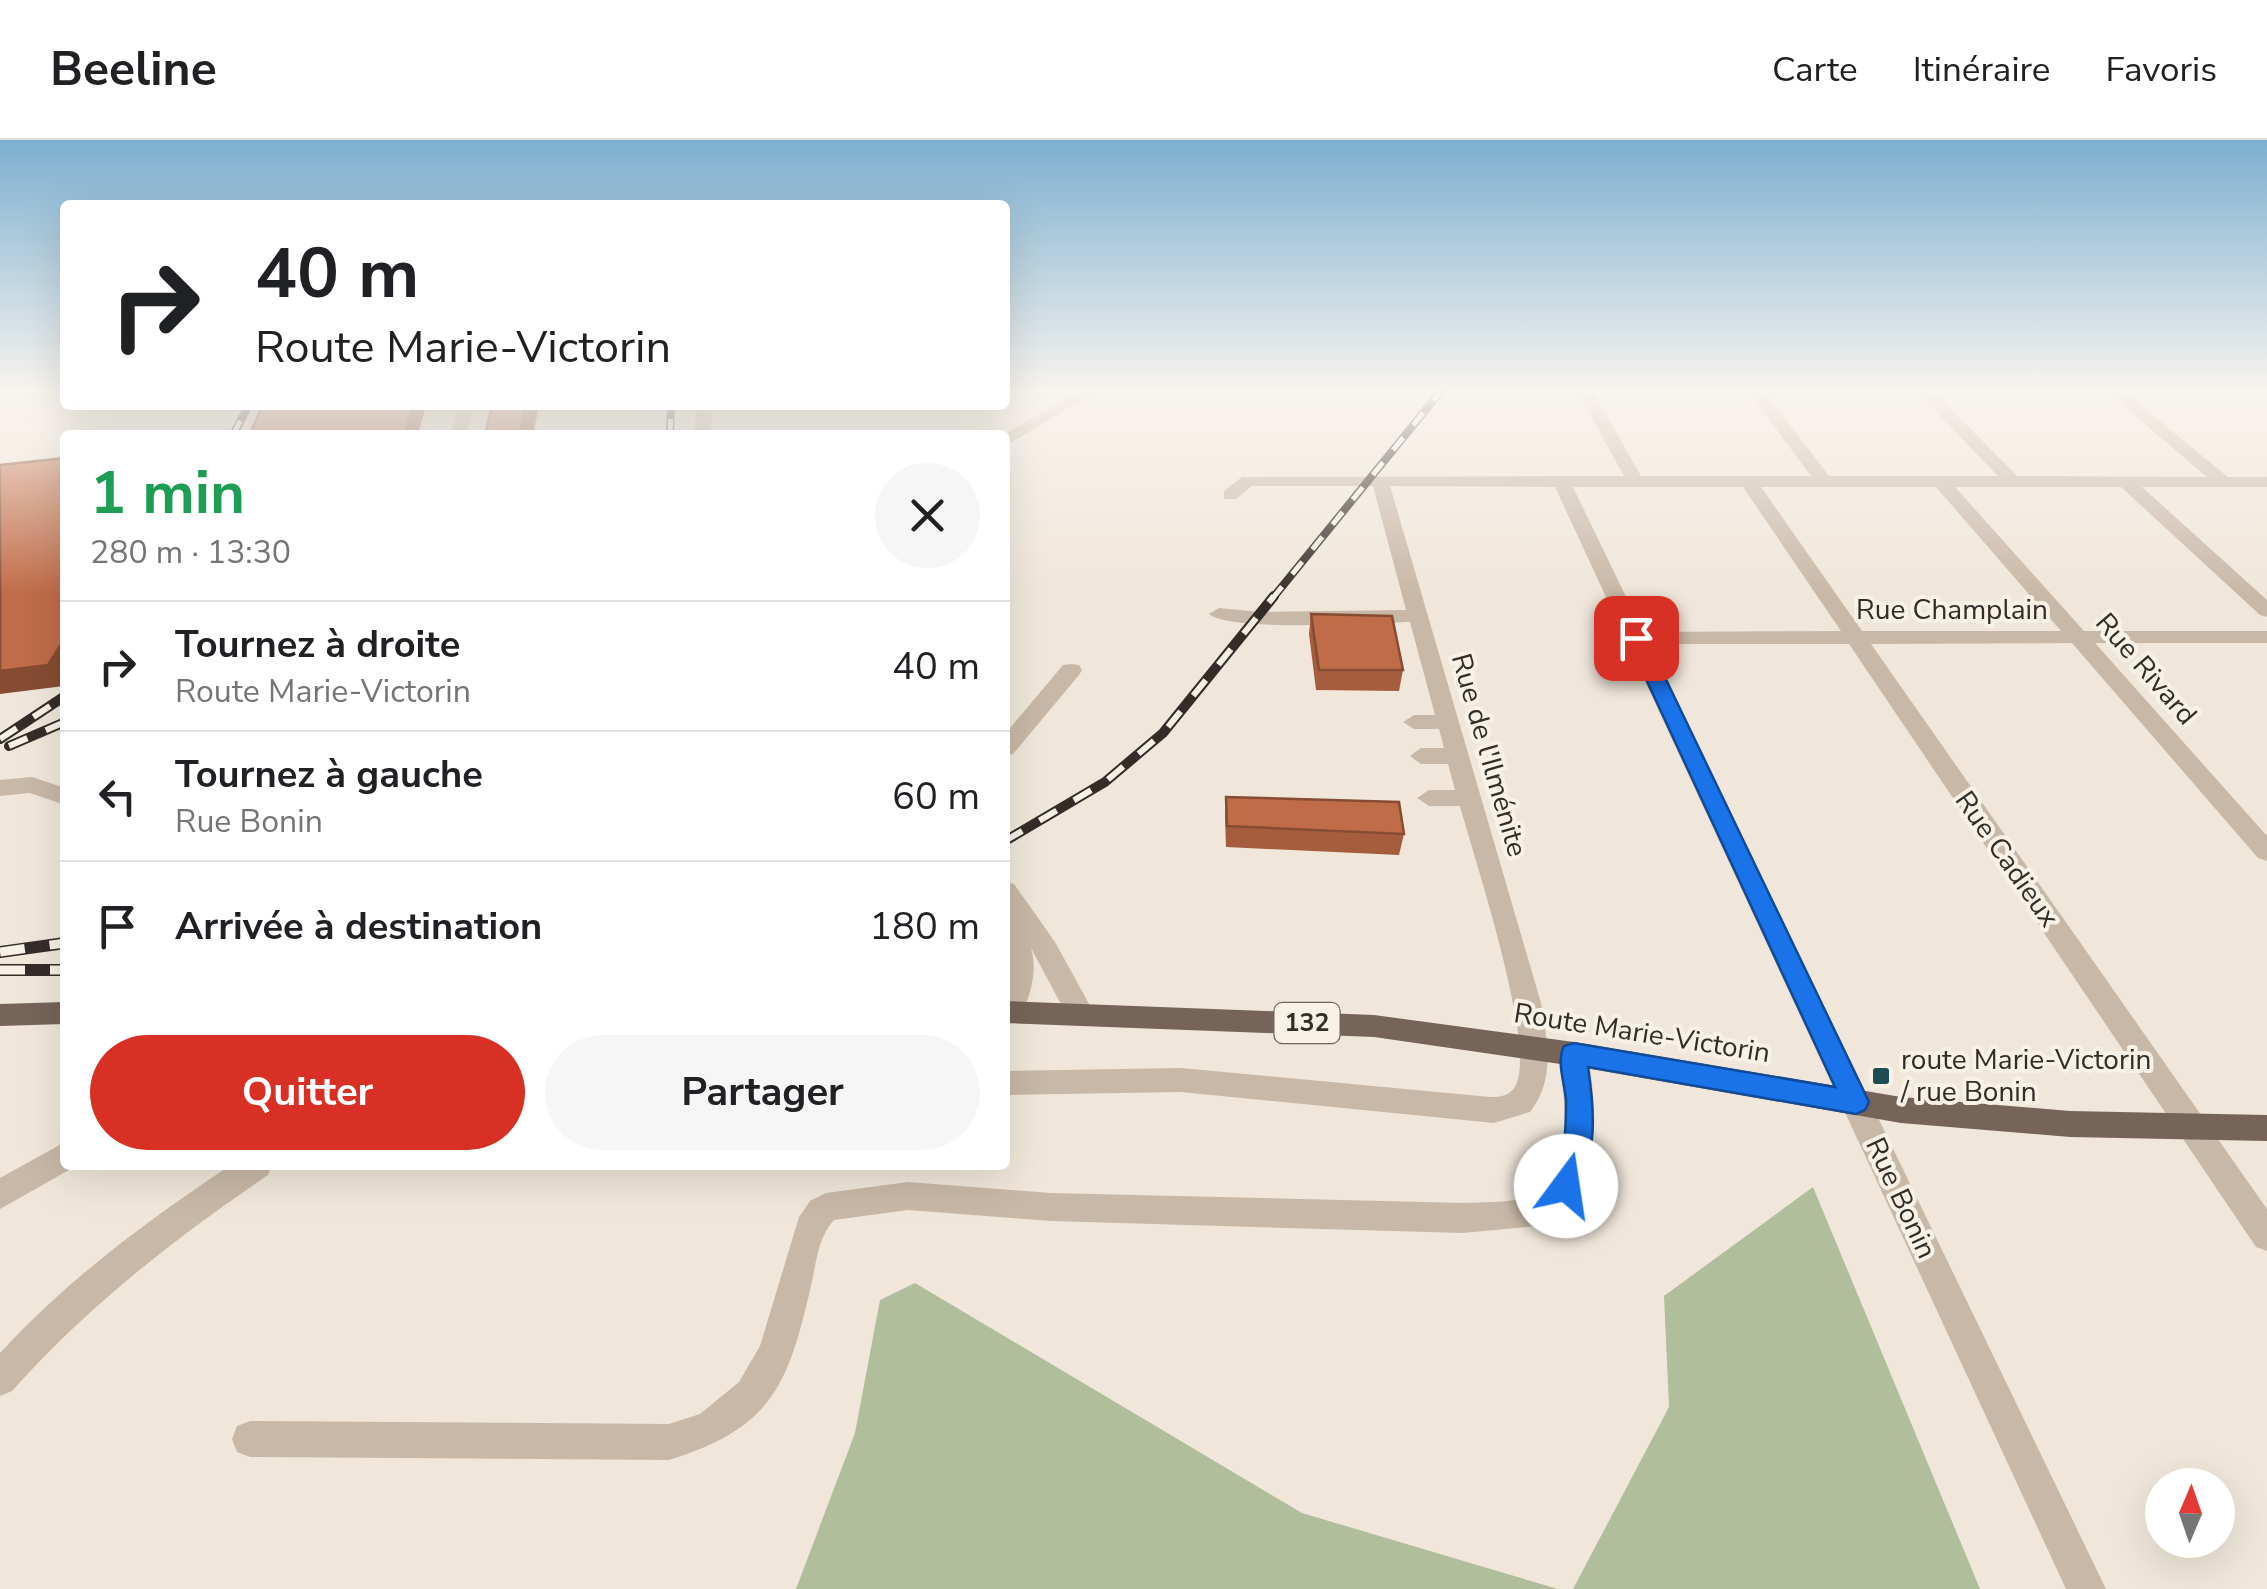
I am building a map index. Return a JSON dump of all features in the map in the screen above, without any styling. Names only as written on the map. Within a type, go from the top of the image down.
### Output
[{"type":"main road","name":"Route Marie-Victorin","points":[[1010,1012],[1374,1026],[1574,1054],[1856,1102],[1999,1120],[2267,1128]]},
{"type":"main road","points":[[0,1015],[60,1013]]},
{"type":"street","points":[[1623,459],[1636,482]]},
{"type":"street","points":[[1807,459],[1824,481]]},
{"type":"street","points":[[1989,459],[2012,482]]},
{"type":"street","points":[[2196,459],[2224,482]]},
{"type":"street","points":[[1230,495],[1248,481],[2267,482]]},
{"type":"street","name":"Rue de l'Ilménite","points":[[1380,481],[1526,1004],[1534,1048]]},
{"type":"street","name":"Rue Cadieux","points":[[1748,481],[2267,1236]]},
{"type":"street","name":"Rue Bonin","points":[[1562,482],[2086,1589]]},
{"type":"street","name":"Rue Rivard","points":[[1940,482],[2267,852]]},
{"type":"street","points":[[2126,482],[2267,610]]},
{"type":"street","points":[[1218,614],[1260,618],[1417,616]]},
{"type":"street","name":"Rue Champlain","points":[[1636,638],[2267,637]]},
{"type":"street","points":[[1010,743],[1071,670]]},
{"type":"street","points":[[1414,722],[1446,722]]},
{"type":"street","points":[[1421,756],[1455,756]]},
{"type":"street","points":[[0,788],[32,786],[60,795]]},
{"type":"street","points":[[1429,798],[1466,798]]},
{"type":"street","points":[[1010,899],[1046,949],[1080,1013]]},
{"type":"street","points":[[1010,922],[1023,968],[1010,1004]]},
{"type":"street","points":[[1010,1084],[1110,1077],[1507,1109],[1524,1099],[1531,1084],[1534,1048]]},
{"type":"street","points":[[250,1439],[670,1442],[715,1426],[740,1407],[773,1359],[807,1235],[816,1214],[826,1207],[908,1196],[1051,1206],[1463,1218],[1536,1212],[1566,1186],[1578,1160],[1579,1099],[1574,1054]]},
{"type":"street","points":[[0,1195],[60,1159]]},
{"type":"street","points":[[0,1379],[34,1339],[101,1275],[250,1170]]},
{"type":"green space","points":[[1813,1187],[1980,1589],[1573,1589],[1669,1407],[1664,1296]]},
{"type":"green space","points":[[915,1283],[1302,1513],[1558,1589],[796,1589],[855,1433],[880,1300]]},
{"type":"building","points":[[60,459],[60,646],[48,665],[0,671],[0,465]]},
{"type":"building","points":[[1311,614],[1392,616],[1403,670],[1319,670]]},
{"type":"building","points":[[1226,797],[1399,802],[1404,834],[1227,826]]},
{"type":"railway","points":[[1272,599],[1386,459]]},
{"type":"railway","points":[[1010,838],[1105,782],[1163,733],[1274,596]]},
{"type":"railway","points":[[0,739],[60,699]]},
{"type":"railway","points":[[9,746],[60,724]]},
{"type":"railway","points":[[0,952],[60,944]]},
{"type":"railway","points":[[0,970],[60,970]]},
{"type":"place","name":"route Marie-Victorin / rue Bonin","points":[[1881,1076]]},
{"type":"route","points":[[1566,1186],[1578,1160],[1579,1099],[1574,1054],[1856,1102],[1636,638]]}]
